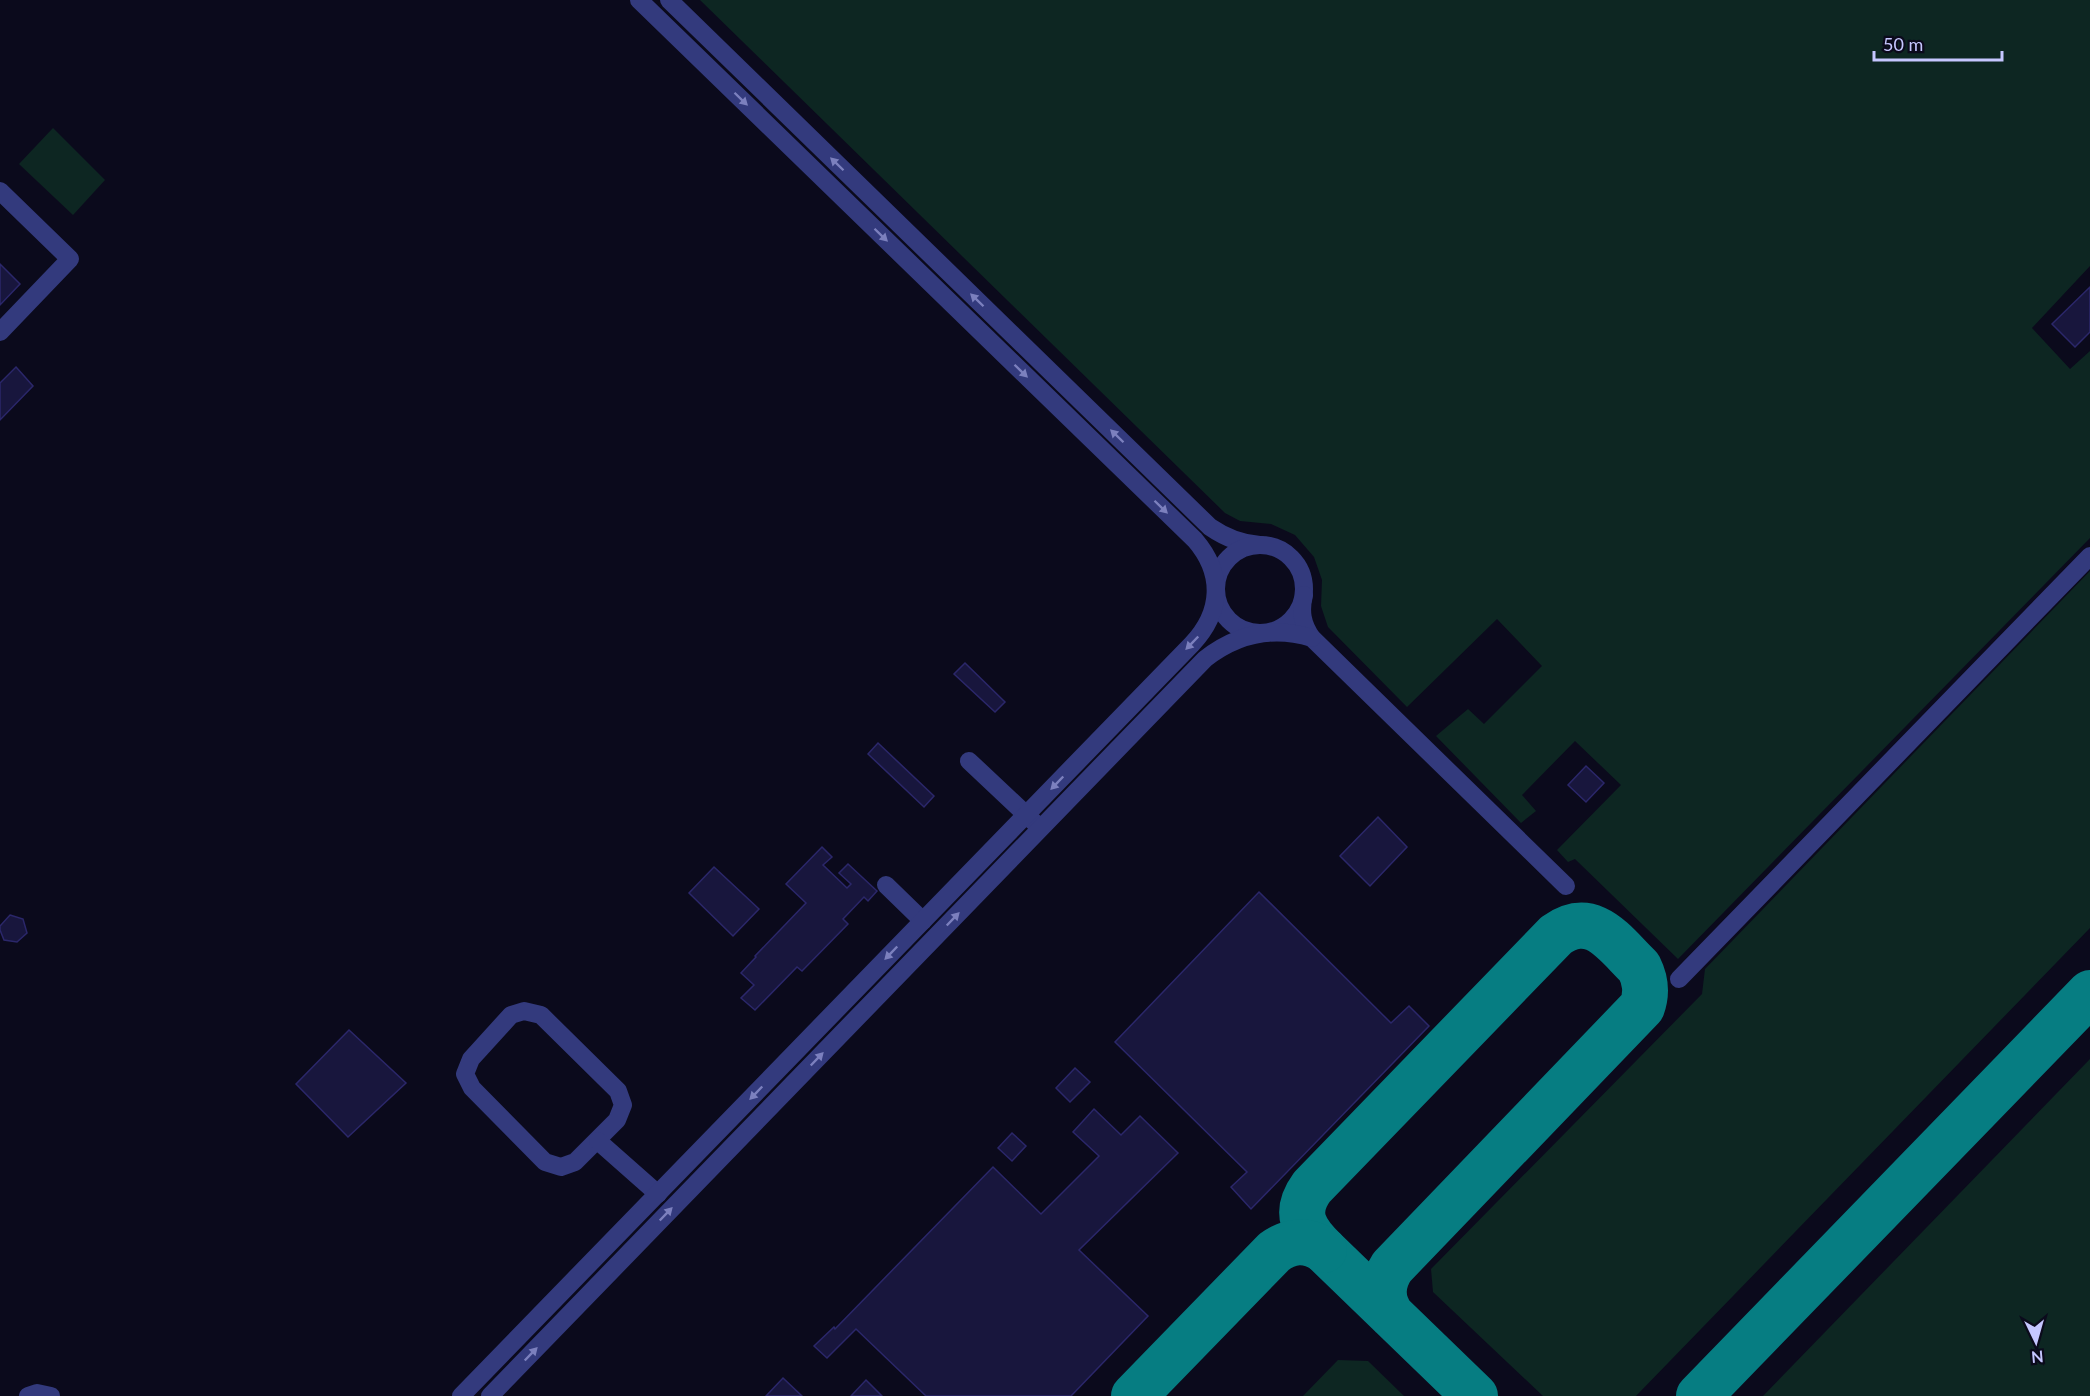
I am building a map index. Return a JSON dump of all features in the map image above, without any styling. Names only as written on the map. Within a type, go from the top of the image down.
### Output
[{"type":"street","points":[[639,0],[1195,540],[1203,549],[1213,569],[1218,603],[1232,623],[1248,631],[1289,632],[1312,638]]},
{"type":"street","points":[[669,0],[1210,527],[1229,539],[1280,550],[1296,564],[1304,583],[1303,621],[1312,638],[1566,886]]},
{"type":"street","points":[[696,55],[703,58],[710,54],[713,47],[710,40]]},
{"type":"street","points":[[714,73],[711,66],[714,58],[721,55],[728,58]]},
{"type":"street","points":[[0,332],[70,259],[2,197]]},
{"type":"street","points":[[461,1396],[1200,636],[1211,615],[1221,568],[1228,559],[1248,546],[1260,545]]},
{"type":"street","points":[[1679,979],[2090,556]]},
{"type":"street","points":[[490,1396],[1205,659],[1227,644],[1252,634],[1277,629],[1295,615],[1304,595]]},
{"type":"street","points":[[969,761],[1041,829]]},
{"type":"street","points":[[886,885],[923,921]]},
{"type":"street","points":[[524,1011],[541,1015],[618,1091],[623,1105],[617,1120],[598,1141],[575,1162],[561,1167],[545,1162],[472,1088],[465,1074],[471,1059],[511,1015],[524,1011]]},
{"type":"street","points":[[598,1141],[658,1194]]},
{"type":"street","points":[[28,1396],[37,1394],[51,1396]]},
{"type":"green space","points":[[700,0],[2090,0],[2090,266],[2032,328],[2070,369],[2090,351],[2090,538],[1678,959],[1575,859],[1568,862],[1557,850],[1621,785],[1575,741],[1522,795],[1536,811],[1521,823],[1436,736],[1468,709],[1484,724],[1542,666],[1497,619],[1407,707],[1328,627],[1321,606],[1322,580],[1314,557],[1295,535],[1271,524],[1240,521],[1225,513]]},
{"type":"green space","points":[[53,128],[105,180],[73,215],[19,164]]},
{"type":"green space","points":[[2090,571],[2090,928],[1636,1396],[1543,1396],[1433,1292],[1431,1269],[1702,994],[1705,969]]},
{"type":"green space","points":[[2090,1059],[2090,1396],[1763,1396]]},
{"type":"green space","points":[[1338,1360],[1368,1361],[1404,1396],[1303,1396]]},
{"type":"building","points":[[0,264],[20,284],[0,305]]},
{"type":"building","points":[[2090,287],[2090,332],[2075,347],[2052,324]]},
{"type":"building","points":[[16,367],[33,386],[0,420],[0,383]]},
{"type":"building","points":[[965,663],[1005,702],[995,712],[954,674]]},
{"type":"building","points":[[878,743],[934,796],[924,807],[868,754]]},
{"type":"building","points":[[1586,766],[1604,783],[1586,802],[1568,785]]},
{"type":"building","points":[[1378,817],[1407,847],[1370,886],[1340,856]]},
{"type":"building","points":[[822,847],[832,857],[823,865],[847,888],[851,884],[839,873],[848,864],[877,891],[868,901],[864,897],[843,919],[848,924],[802,971],[797,967],[755,1010],[741,998],[754,985],[741,973],[806,903],[786,884]]},
{"type":"building","points":[[714,867],[759,909],[733,936],[689,893]]},
{"type":"building","points":[[1259,892],[1391,1023],[1409,1006],[1429,1026],[1251,1209],[1231,1187],[1247,1172],[1115,1042]]},
{"type":"building","points":[[10,915],[23,919],[27,933],[17,942],[4,940],[0,930],[0,926]]},
{"type":"building","points":[[349,1030],[406,1083],[348,1137],[296,1084]]},
{"type":"building","points":[[1075,1068],[1090,1082],[1070,1102],[1056,1088]]},
{"type":"building","points":[[1094,1109],[1121,1135],[1140,1116],[1178,1153],[1079,1250],[1148,1316],[1071,1396],[926,1396],[856,1329],[827,1358],[814,1346],[834,1327],[835,1329],[993,1167],[1041,1214],[1099,1156],[1073,1132]]},
{"type":"building","points":[[1012,1133],[1026,1146],[1012,1161],[998,1148]]},
{"type":"building","points":[[783,1378],[802,1396],[766,1396]]},
{"type":"building","points":[[866,1380],[882,1396],[851,1396]]},
{"type":"taxiway","points":[[1392,1316],[1388,1310],[1384,1298],[1384,1286],[1392,1267],[1642,1007],[1645,987],[1639,967],[1602,932],[1592,927],[1581,926],[1569,928],[1556,935],[1312,1187],[1303,1205],[1303,1221],[1317,1243],[1324,1250],[1475,1396]]},
{"type":"taxiway","points":[[1699,1396],[2090,993]]},
{"type":"taxiway","points":[[1134,1396],[1274,1252],[1286,1245],[1299,1242],[1318,1246],[1324,1250]]}]
